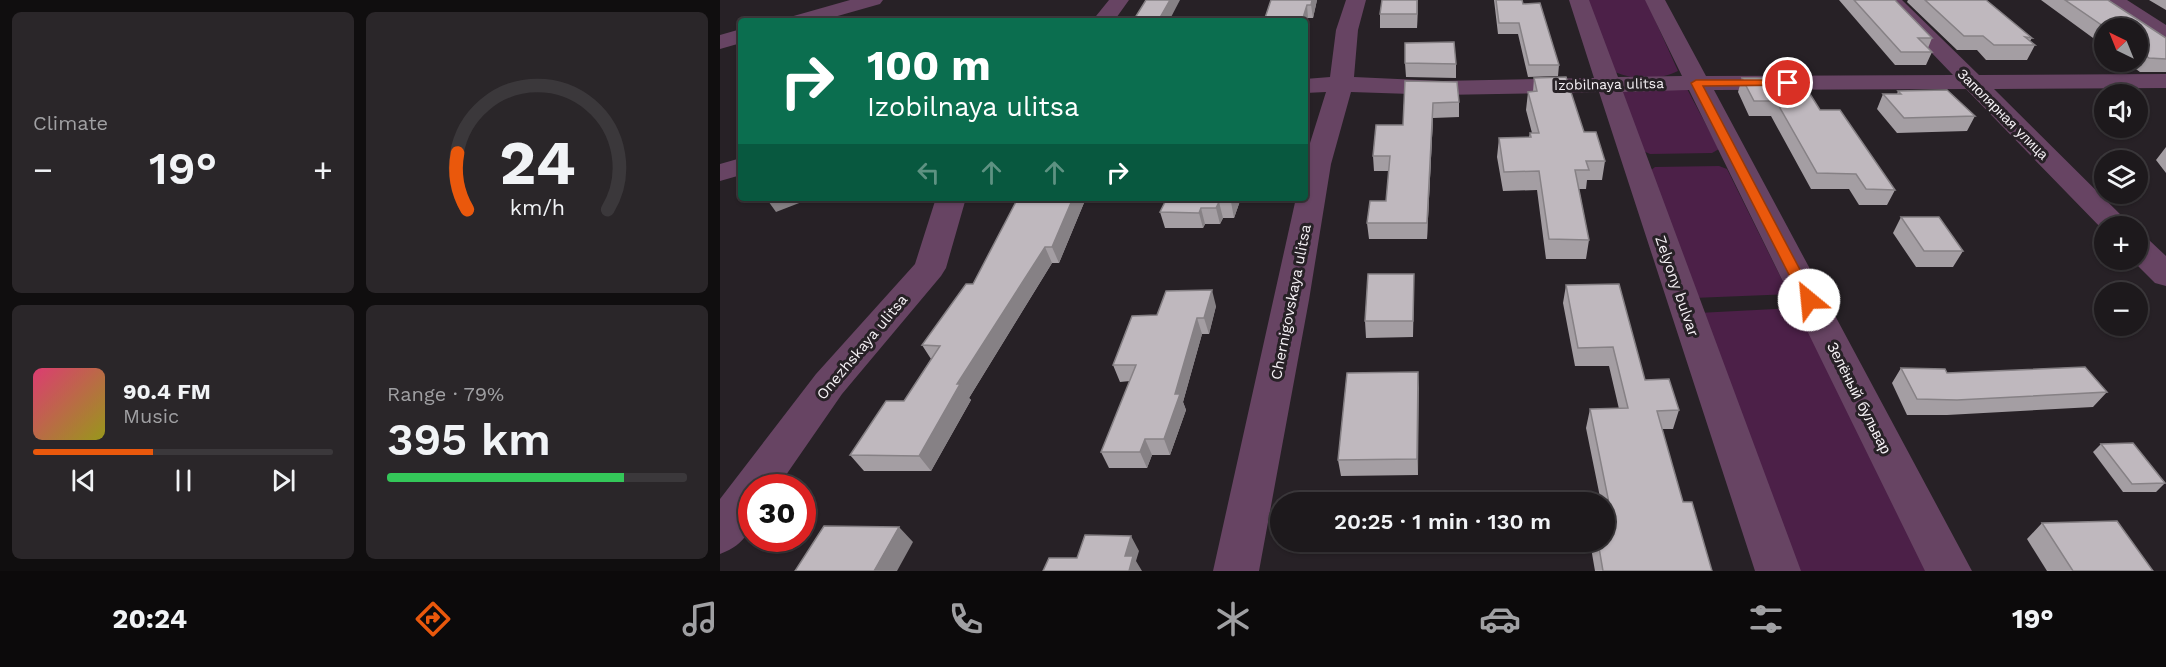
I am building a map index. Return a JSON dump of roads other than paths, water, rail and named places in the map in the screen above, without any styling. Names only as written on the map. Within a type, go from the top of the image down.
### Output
[{"type":"street","points":[[808,18],[873,0]]},
{"type":"street","points":[[1105,18],[1119,0]]},
{"type":"street","name":"Chernigovskaya ulitsa","points":[[1236,571],[1292,300],[1317,164],[1341,84],[1347,30],[1356,0]]},
{"type":"street","name":"Zelyony bulvar","points":[[1579,0],[1606,84],[1778,571]]},
{"type":"street","name":"Зелёный бульвар","points":[[1654,0],[1949,571]]},
{"type":"street","name":"Заполярная улица","points":[[1891,0],[1971,83],[2106,216]]},
{"type":"street","points":[[2113,0],[2166,34]]},
{"type":"street","points":[[720,42],[738,37]]},
{"type":"street","name":"Izobilnaya ulitsa","points":[[1308,86],[1341,84],[1441,88],[1696,83],[2166,81]]},
{"type":"street","points":[[720,174],[738,167]]},
{"type":"street","name":"Onezhskaya ulitsa","points":[[763,474],[829,384],[930,268],[951,201]]},
{"type":"street","points":[[2148,257],[2166,275]]},
{"type":"street","name":"Onezhskaya ulitsa","points":[[720,534],[738,509]]}]
